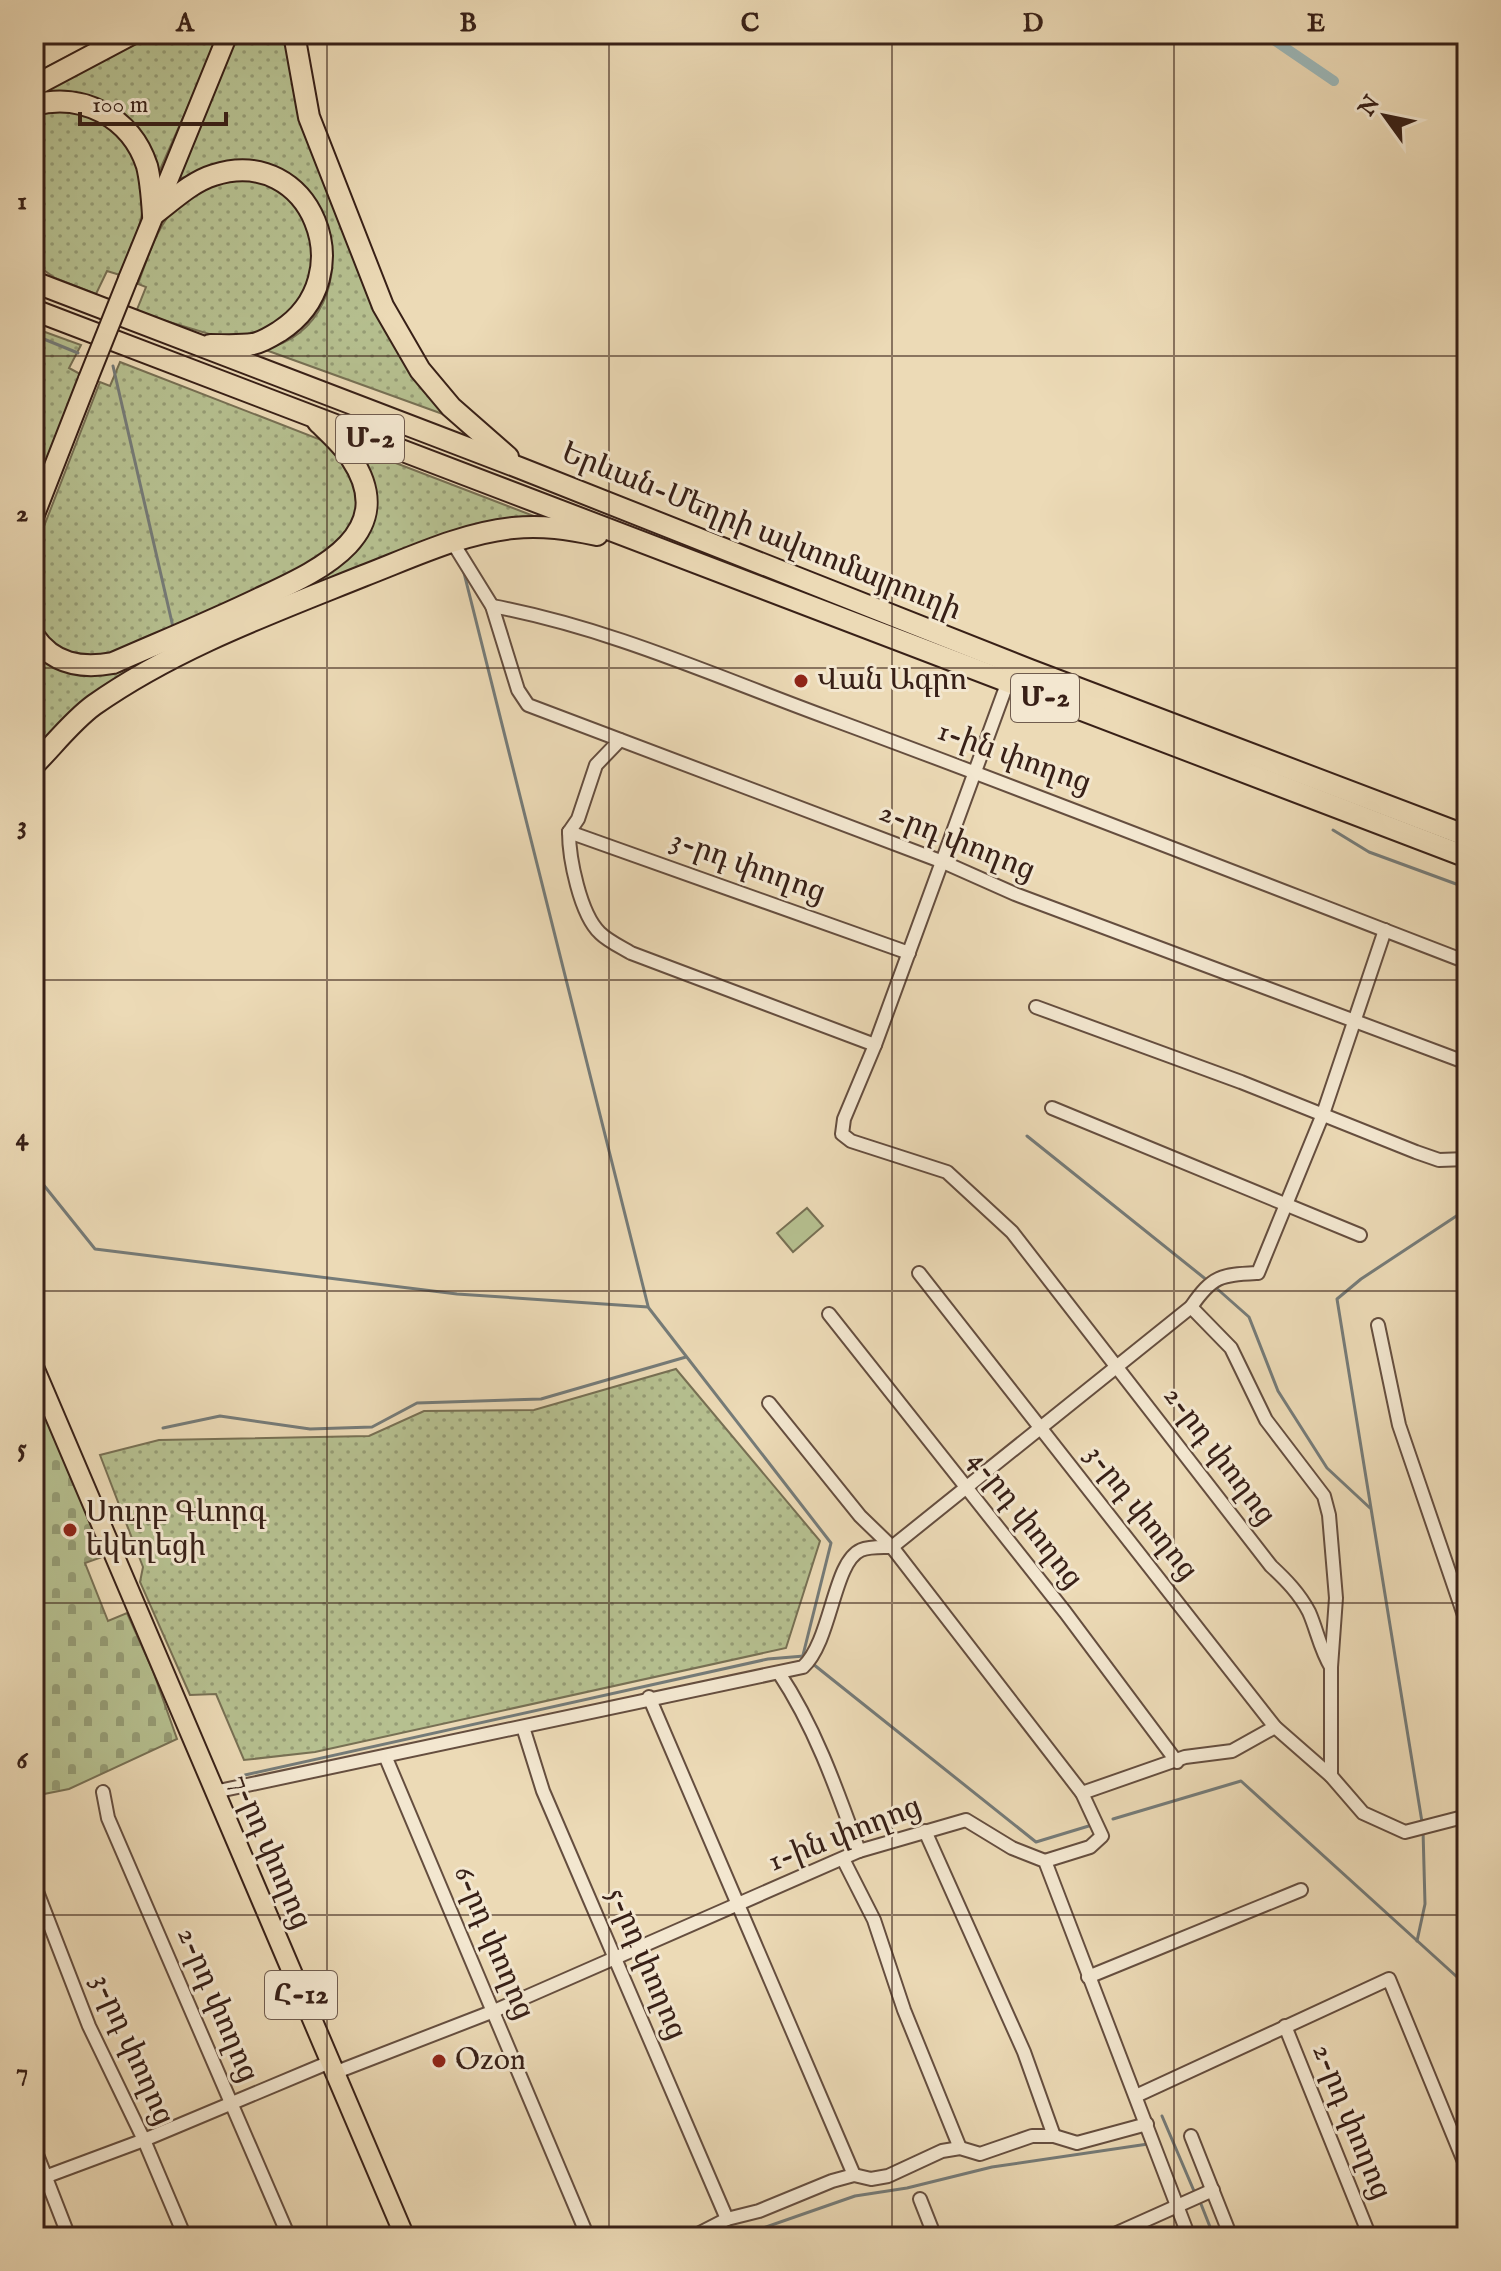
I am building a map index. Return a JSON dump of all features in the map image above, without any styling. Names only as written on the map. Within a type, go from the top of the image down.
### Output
[{"type":"highway","points":[[34,86],[132,34]]},
{"type":"highway","points":[[294,34],[309,117],[383,306],[420,370],[451,407],[520,468]]},
{"type":"highway","points":[[34,105],[68,101],[86,104],[123,126],[146,165],[153,215],[213,175],[258,171],[275,178],[299,195],[317,224],[321,245],[321,280],[293,322],[253,344],[198,346]]},
{"type":"highway","points":[[34,273],[54,289]]},
{"type":"highway","name":"Երևան-Մեղրի ավտոմայրուղի","points":[[34,282],[520,468],[1030,670],[1467,836]]},
{"type":"highway","name":"Երևան-Մեղրի ավտոմայրուղի","points":[[34,310],[1007,684],[1467,857]]},
{"type":"highway","points":[[34,636],[46,650],[66,662],[95,666],[113,663],[216,619],[330,564],[347,549],[358,532],[364,511],[364,491],[351,457],[316,419]]},
{"type":"highway","points":[[34,765],[90,708],[161,664],[308,598],[453,543],[509,528],[550,525],[602,536],[625,536]]},
{"type":"main road","points":[[34,517],[228,34]]},
{"type":"main road","name":"7-րդ փողոց","points":[[34,1367],[405,2237]]},
{"type":"street","name":"2-րդ փողոց","points":[[453,543],[492,606],[518,690],[528,705],[943,862],[1015,894],[1467,1063]]},
{"type":"street","name":"1-ին փողոց","points":[[492,606],[594,630],[974,771],[1467,962]]},
{"type":"street","points":[[620,740],[596,765],[578,819],[569,832],[569,859],[591,921],[600,933],[631,953],[875,1045],[1007,684]]},
{"type":"street","name":"3-րդ փողոց","points":[[569,832],[909,953]]},
{"type":"street","points":[[214,1792],[386,1758],[649,1697],[779,1673],[808,1662],[823,1640],[835,1592],[852,1555],[864,1548],[892,1547],[1191,1307],[1205,1286],[1218,1277],[1258,1273],[1323,1114],[1385,930]]},
{"type":"street","points":[[1036,1007],[1439,1160],[1467,1159]]},
{"type":"street","name":"2-րդ փողոց","points":[[875,1045],[844,1119],[842,1134],[851,1141],[947,1172],[1012,1232],[1271,1566],[1292,1585],[1309,1612],[1322,1653],[1331,1667],[1331,1776]]},
{"type":"street","points":[[1052,1108],[1360,1235]]},
{"type":"street","name":"3-րդ փողոց","points":[[919,1273],[1275,1727],[1331,1776],[1363,1813],[1405,1832],[1467,1816]]},
{"type":"street","points":[[1191,1307],[1231,1348],[1266,1420],[1324,1496],[1336,1598],[1331,1667]]},
{"type":"street","name":"4-րդ փողոց","points":[[829,1314],[967,1486],[1177,1762]]},
{"type":"street","points":[[1378,1325],[1403,1438],[1433,1516],[1467,1624]]},
{"type":"street","points":[[769,1403],[860,1516],[892,1547],[1082,1793],[1102,1836],[1090,1847],[1045,1861],[1088,1977],[1138,2095],[1189,2237]]},
{"type":"street","points":[[779,1673],[794,1696],[836,1788],[859,1851]]},
{"type":"street","points":[[649,1697],[854,2175]]},
{"type":"street","name":"5-րդ փողոց","points":[[523,1727],[543,1791],[727,2219]]},
{"type":"street","points":[[1082,1793],[1185,1757],[1232,1751],[1275,1727]]},
{"type":"street","name":"6-րդ փողոց","points":[[386,1758],[588,2237]]},
{"type":"street","name":"2-րդ փողոց","points":[[103,1792],[108,1818],[289,2237]]},
{"type":"street","name":"1-ին փողոց","points":[[40,2179],[231,2104],[494,2011],[859,1851],[966,1820],[1012,1848],[1045,1861]]},
{"type":"street","points":[[925,1831],[1024,2052],[1054,2136]]},
{"type":"street","points":[[843,1859],[874,1920],[904,2010],[960,2148]]},
{"type":"street","name":"3-րդ փողոց","points":[[34,1884],[89,2026],[144,2140],[185,2237]]},
{"type":"street","points":[[1088,1977],[1301,1890]]},
{"type":"street","points":[[1138,2095],[1389,1979],[1467,2169]]},
{"type":"street","name":"2-րդ փողոց","points":[[1285,2026],[1370,2237]]},
{"type":"street","points":[[692,2237],[727,2219],[759,2211],[854,2175],[871,2179],[888,2176],[942,2151],[960,2148],[980,2154],[1032,2136],[1054,2136],[1077,2143],[1147,2124]]},
{"type":"street","points":[[1191,2136],[1231,2237]]},
{"type":"street","points":[[34,2147],[40,2179],[69,2237]]},
{"type":"street","points":[[1108,2237],[1213,2190]]},
{"type":"street","points":[[920,2199],[935,2237]]},
{"type":"green space","points":[[156,34],[220,34],[159,172],[139,135],[118,111],[89,97],[47,93],[47,86]]},
{"type":"green space","points":[[238,34],[286,34],[294,85],[324,184],[410,371],[451,417],[263,349],[283,343],[300,333],[313,319],[323,303],[329,284],[331,245],[321,216],[289,179],[271,167],[244,164],[176,179]]},
{"type":"green space","points":[[55,109],[92,116],[121,136],[138,166],[142,184],[140,222],[120,275],[107,271],[96,294],[55,278],[34,263],[34,116]]},
{"type":"green space","points":[[238,175],[276,184],[305,213],[316,248],[306,298],[260,336],[229,340],[136,312],[146,287],[138,284],[154,242],[171,213],[196,192]]},
{"type":"green space","points":[[34,328],[81,345],[69,368],[82,375],[34,497]]},
{"type":"green space","points":[[120,362],[329,443],[352,473],[357,506],[355,525],[326,558],[111,655],[69,659],[41,637],[34,623],[34,552],[100,382],[110,386]]},
{"type":"green space","points":[[354,447],[552,523],[509,525],[161,663],[34,759],[34,650],[64,669],[100,674],[239,621],[292,595],[337,564],[366,529],[375,490]]},
{"type":"green space","points":[[807,1208],[823,1226],[793,1252],[777,1233]]},
{"type":"green space","points":[[676,1369],[820,1541],[786,1648],[315,1752],[244,1760],[216,1694],[190,1695],[140,1582],[143,1567],[100,1455],[159,1440],[369,1436],[424,1411],[534,1410]]},
{"type":"green space","points":[[34,1382],[105,1556],[85,1563],[108,1621],[127,1613],[153,1671],[177,1739],[69,1789],[34,1796]]},
{"type":"waterway","points":[[1265,34],[1334,81]]},
{"type":"waterway","points":[[34,74],[77,52]]},
{"type":"waterway","points":[[34,335],[78,353]]},
{"type":"waterway","points":[[113,366],[173,627]]},
{"type":"waterway","points":[[463,569],[648,1306]]},
{"type":"waterway","points":[[1333,830],[1369,852],[1467,888]]},
{"type":"waterway","points":[[1027,1136],[1208,1281]]},
{"type":"waterway","points":[[34,1173],[95,1249],[457,1294],[648,1307],[831,1543],[803,1655]]},
{"type":"waterway","points":[[1422,1822],[1337,1299],[1361,1279],[1467,1209]]},
{"type":"waterway","points":[[1214,1286],[1249,1317],[1278,1391],[1327,1468],[1370,1508]]},
{"type":"waterway","points":[[163,1428],[220,1416],[310,1429],[372,1427],[417,1403],[541,1399],[686,1357]]},
{"type":"waterway","points":[[245,1775],[768,1659],[804,1656]]},
{"type":"waterway","points":[[813,1664],[1036,1842],[1092,1825]]},
{"type":"waterway","points":[[1113,1819],[1241,1781],[1467,1986]]},
{"type":"waterway","points":[[1417,1941],[1425,1904],[1423,1830]]},
{"type":"waterway","points":[[1162,2116],[1194,2191]]},
{"type":"waterway","points":[[737,2237],[855,2196],[907,2188],[992,2167],[1148,2144]]},
{"type":"waterway","points":[[1199,2199],[1214,2237]]},
{"type":"place","name":"Վան Ագրո","points":[[801,681]]},
{"type":"place","name":"Սուրբ Գևորգ եկեղեցի","points":[[70,1530]]},
{"type":"place","name":"Ozon","points":[[439,2061]]}]
